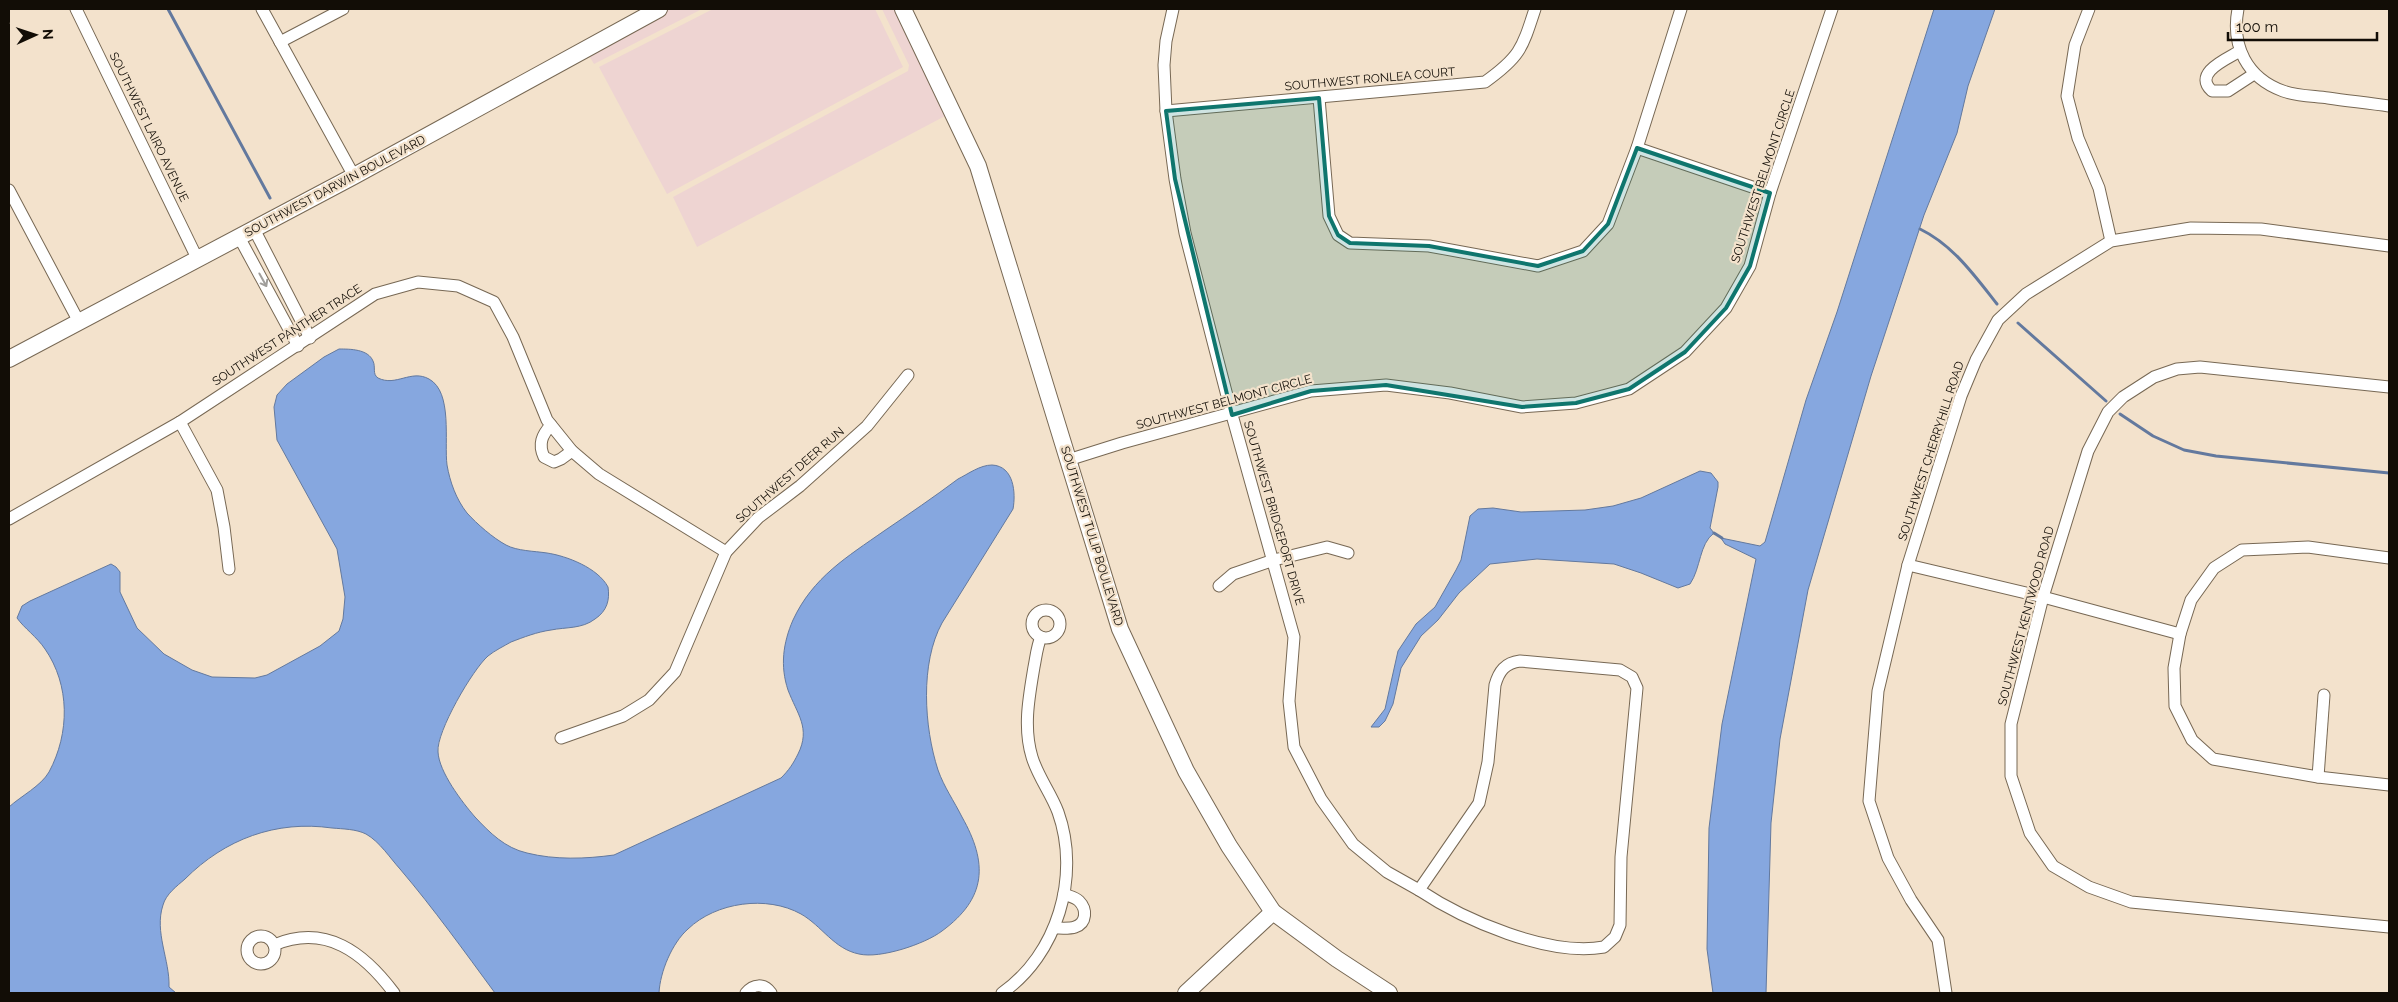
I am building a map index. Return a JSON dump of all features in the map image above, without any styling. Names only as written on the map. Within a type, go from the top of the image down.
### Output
[{"type":"street","name":"SOUTHWEST LAIRO AVENUE","points":[[76,9],[197,258]]},
{"type":"street","points":[[262,9],[354,176]]},
{"type":"street","points":[[280,42],[343,9]]},
{"type":"street","name":"SOUTHWEST DARWIN BOULEVARD","points":[[9,359],[354,176],[659,9]]},
{"type":"street","name":"SOUTHWEST TULIP BOULEVARD","points":[[903,9],[978,166],[1120,629],[1186,771],[1230,846],[1273,912],[1337,959],[1389,993]]},
{"type":"street","name":"SOUTHWEST BRIDGEPORT DRIVE","points":[[1173,9],[1166,41],[1164,65],[1166,111],[1175,180],[1185,233],[1232,415],[1294,637],[1289,701],[1294,747],[1322,799],[1353,844],[1387,872],[1420,890],[1442,905],[1468,918],[1526,939],[1555,945],[1604,947],[1612,940],[1620,924],[1621,857],[1625,794],[1637,694],[1632,677],[1620,670],[1529,661],[1514,662],[1504,667],[1495,685],[1488,762],[1479,803],[1420,890]]},
{"type":"street","name":"SOUTHWEST RONLEA COURT","points":[[1166,111],[1486,82],[1507,66],[1522,49],[1536,9]]},
{"type":"street","points":[[1319,98],[1330,216],[1338,235],[1350,243],[1429,246],[1538,266],[1583,251],[1608,224],[1638,148],[1681,9]]},
{"type":"street","name":"SOUTHWEST BELMONT CIRCLE","points":[[1068,460],[1122,443],[1232,415],[1311,392],[1386,385],[1450,393],[1522,407],[1576,403],[1629,389],[1686,352],[1726,308],[1750,266],[1770,193],[1832,9]]},
{"type":"street","points":[[2089,9],[2075,45],[2067,96],[2078,138],[2099,188],[2111,241]]},
{"type":"street","points":[[2238,9],[2236,22],[2240,51],[2254,74],[2262,81],[2284,91],[2389,106]]},
{"type":"street","points":[[2240,51],[2210,70],[2205,79],[2208,88],[2217,92],[2228,91],[2254,74]]},
{"type":"street","points":[[1638,148],[1770,193]]},
{"type":"street","points":[[9,190],[79,322]]},
{"type":"street","name":"SOUTHWEST CHERRYHILL ROAD","points":[[1946,993],[1938,940],[1911,900],[1888,858],[1870,802],[1878,691],[1908,565],[1961,396],[1976,360],[1998,320],[2026,294],[2111,241],[2191,228],[2261,229],[2389,246]]},
{"type":"street","points":[[254,229],[310,338]]},
{"type":"street","points":[[239,237],[298,346]]},
{"type":"street","name":"SOUTHWEST PANTHER TRACE","points":[[9,519],[180,422],[375,294],[418,282],[458,286],[494,302],[513,337],[538,402],[551,425],[572,451],[599,474],[726,552]]},
{"type":"street","points":[[273,299],[285,292]]},
{"type":"street","name":"SOUTHWEST KENTWOOD ROAD","points":[[2389,387],[2200,367],[2177,369],[2154,377],[2123,397],[2108,412],[2088,451],[2043,597],[2011,724],[2012,776],[2030,834],[2052,866],[2089,887],[2131,902],[2389,927]]},
{"type":"street","name":"SOUTHWEST DEER RUN","points":[[561,738],[623,716],[650,700],[675,672],[726,552],[758,518],[800,486],[867,426],[908,375]]},
{"type":"street","points":[[180,422],[217,490],[229,569]]},
{"type":"street","points":[[551,425],[542,438],[540,445],[544,457],[554,462],[572,451]]},
{"type":"street","points":[[1219,586],[1233,574],[1274,560],[1327,547],[1348,553]]},
{"type":"street","points":[[2389,558],[2308,547],[2242,550],[2214,568],[2191,600],[2180,634],[2174,668],[2175,706],[2192,740],[2213,759],[2389,785]]},
{"type":"street","points":[[1908,565],[2043,597],[2180,634]]},
{"type":"street","points":[[1002,993],[1027,972],[1054,928],[1066,884],[1064,835],[1058,812],[1032,758],[1026,725],[1029,695],[1041,637]]},
{"type":"street","points":[[2318,776],[2324,695]]},
{"type":"street","points":[[1054,928],[1073,927],[1082,923],[1085,917],[1084,909],[1078,900],[1064,894]]},
{"type":"street","points":[[1186,993],[1273,912]]},
{"type":"street","points":[[274,945],[295,937],[331,940],[358,954],[374,967],[394,993]]},
{"type":"street","points":[[746,993],[750,988],[757,985],[764,986],[771,993]]},
{"type":"highlighted area","points":[[1319,98],[1329,216],[1338,235],[1350,243],[1429,246],[1538,266],[1583,251],[1608,224],[1637,148],[1770,193],[1750,266],[1726,308],[1685,352],[1629,389],[1576,403],[1522,407],[1386,385],[1311,391],[1232,415],[1175,179],[1166,111]]},
{"type":"shaded area","points":[[670,9],[702,9],[594,64],[588,54]]},
{"type":"shaded area","points":[[713,9],[875,9],[903,67],[667,194],[599,67]]},
{"type":"shaded area","points":[[882,9],[896,9],[947,115],[697,247],[673,197],[908,71],[909,65]]},
{"type":"water","points":[[1934,9],[1995,9],[1968,86],[1957,133],[1924,215],[1871,376],[1808,590],[1780,739],[1771,823],[1766,993],[1713,993],[1707,949],[1709,828],[1722,724],[1756,559],[1725,544],[1721,538],[1760,546],[1765,542],[1806,400],[1837,312]]},
{"type":"water","points":[[339,349],[358,350],[367,354],[373,361],[375,374],[378,378],[391,381],[422,376],[437,385],[442,395],[446,418],[446,455],[452,484],[463,508],[480,526],[510,547],[547,553],[581,564],[597,574],[608,587],[608,601],[605,609],[590,622],[579,626],[531,635],[511,642],[488,656],[481,663],[457,701],[439,743],[438,752],[442,768],[458,795],[475,817],[492,834],[512,848],[548,857],[570,858],[614,855],[781,778],[789,770],[796,758],[802,745],[803,736],[801,721],[788,690],[784,672],[785,646],[793,620],[810,592],[844,559],[958,479],[988,465],[1005,470],[1012,481],[1013,509],[942,623],[935,639],[927,676],[927,715],[933,753],[943,782],[970,834],[979,865],[979,879],[975,893],[968,906],[957,919],[925,941],[890,952],[868,955],[859,954],[842,947],[808,919],[788,908],[758,903],[742,904],[727,907],[699,920],[682,935],[664,967],[659,993],[495,993],[425,899],[376,841],[362,832],[311,826],[291,827],[271,830],[234,843],[201,865],[175,887],[167,897],[161,915],[161,936],[169,977],[169,987],[176,993],[9,993],[9,807],[36,786],[49,772],[56,757],[64,725],[63,693],[59,678],[45,649],[17,618],[22,606],[111,564],[120,572],[120,592],[137,628],[164,654],[192,670],[212,677],[255,678],[267,675],[320,646],[339,631],[343,619],[345,597],[337,549],[277,440],[274,407],[277,395],[287,384],[324,357]]},
{"type":"water","points":[[1700,471],[1711,473],[1718,482],[1710,528],[1714,533],[1705,543],[1694,578],[1690,584],[1678,588],[1614,564],[1537,559],[1490,564],[1459,593],[1438,620],[1421,636],[1401,668],[1393,704],[1385,721],[1379,727],[1371,727],[1385,709],[1398,651],[1416,624],[1435,607],[1456,570],[1461,560],[1470,516],[1478,509],[1493,508],[1521,512],[1585,510],[1613,506],[1641,498]]},
{"type":"waterway","points":[[168,9],[270,198]]},
{"type":"waterway","points":[[1920,229],[1953,252],[1972,272],[1997,304]]},
{"type":"waterway","points":[[2018,323],[2106,401]]},
{"type":"waterway","points":[[2120,414],[2153,436],[2184,450],[2216,456],[2389,473]]},
{"type":"waterway","points":[[1714,533],[1722,538]]}]
